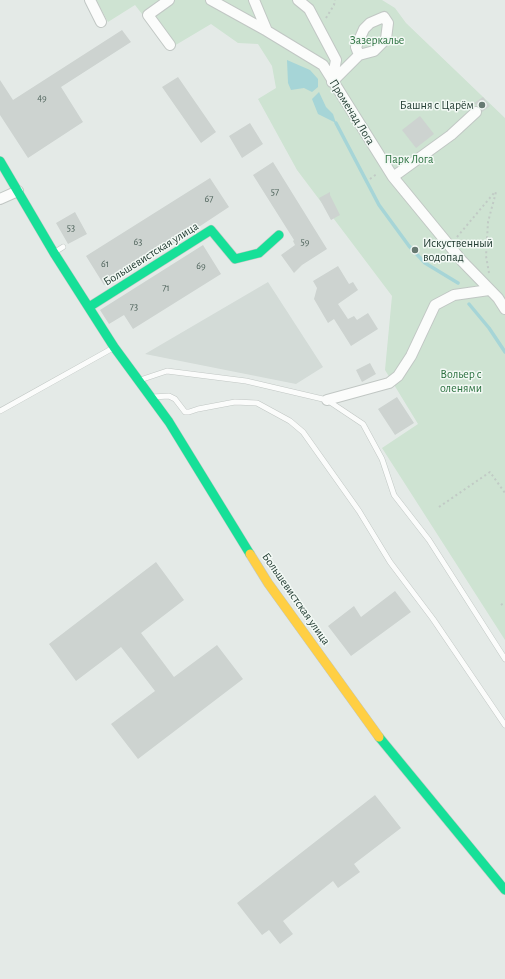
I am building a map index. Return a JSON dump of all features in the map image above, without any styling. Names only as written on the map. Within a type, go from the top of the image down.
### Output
[{"type":"street","points":[[90,0],[101,22]]},
{"type":"street","points":[[169,0],[148,15],[170,45]]},
{"type":"street","name":"Променад Лога","points":[[213,0],[323,65],[332,82],[393,177],[462,261],[505,309]]},
{"type":"street","points":[[254,0],[267,31]]},
{"type":"street","points":[[298,0],[309,9],[336,60],[332,82]]},
{"type":"street","points":[[332,82],[359,55]]},
{"type":"street","points":[[393,177],[452,135],[476,112]]},
{"type":"street","name":"Большевистская улица","points":[[0,161],[54,252],[114,347],[169,422],[268,582],[375,732],[505,890]]},
{"type":"street","points":[[0,199],[18,191]]},
{"type":"street","name":"Большевистская улица","points":[[89,307],[211,230],[235,259],[259,254],[279,235]]},
{"type":"street","points":[[327,400],[389,383],[398,376],[411,356],[435,305],[454,295],[489,290]]},
{"type":"lane","points":[[54,252],[64,246]]},
{"type":"lane","points":[[0,410],[114,347]]},
{"type":"lane","points":[[139,380],[167,371],[246,381],[327,400],[363,424],[382,459],[394,495],[429,540],[505,659]]},
{"type":"lane","points":[[151,397],[169,396],[174,399],[185,412],[235,402],[257,403],[290,421],[303,432],[359,511],[390,562],[434,619],[505,725]]},
{"type":"path","points":[[450,246],[496,192],[488,222],[486,256],[491,283],[489,290]]},
{"type":"path","points":[[439,507],[490,472],[505,493]]},
{"type":"path","points":[[500,605],[505,602]]},
{"type":"shaded area","points":[[268,282],[323,367],[296,384],[145,354]]},
{"type":"green space","name":"Парк Лога","points":[[96,0],[382,0],[395,8],[406,23],[505,118],[505,640],[382,448],[418,424],[385,370],[392,296],[297,170],[258,99],[276,88],[272,66],[258,44],[238,43],[211,24],[169,49],[135,5],[108,22]]},
{"type":"water","points":[[287,60],[310,70],[318,79],[318,87],[312,92],[304,88],[291,90],[288,83]]},
{"type":"water","points":[[319,92],[326,107],[333,114],[336,123],[318,114],[312,99]]},
{"type":"building","points":[[122,30],[131,42],[61,87],[83,122],[28,158],[0,115],[0,80],[13,100]]},
{"type":"building","points":[[178,77],[216,132],[201,143],[162,87]]},
{"type":"building","name":"Башня с Царём","points":[[483,97],[490,106],[482,112],[481,108],[474,103]]},
{"type":"building","points":[[420,116],[434,134],[416,148],[402,130]]},
{"type":"building","points":[[250,123],[263,144],[242,158],[229,136]]},
{"type":"building","points":[[273,162],[327,249],[302,265],[294,273],[281,255],[295,245],[294,240],[253,175]]},
{"type":"building","points":[[210,178],[229,207],[173,244],[171,241],[104,285],[86,256]]},
{"type":"building","points":[[330,192],[340,215],[331,220],[319,198]]},
{"type":"building","points":[[75,212],[87,234],[68,244],[56,223]]},
{"type":"building","points":[[203,245],[221,274],[133,329],[124,315],[109,324],[100,310]]},
{"type":"building","points":[[338,266],[349,284],[353,282],[358,290],[338,304],[348,319],[354,316],[357,320],[368,313],[378,329],[351,346],[334,319],[328,323],[314,299],[317,288],[313,281]]},
{"type":"building","points":[[370,363],[376,374],[362,382],[356,370]]},
{"type":"building","points":[[397,397],[414,423],[395,435],[378,409]]},
{"type":"building","points":[[156,562],[184,600],[141,633],[174,677],[217,645],[243,679],[138,759],[111,724],[155,691],[121,647],[76,681],[49,644]]},
{"type":"building","points":[[395,591],[411,612],[351,656],[328,626],[354,606],[361,617]]},
{"type":"building","points":[[375,795],[401,828],[354,864],[360,872],[338,888],[333,881],[283,921],[293,934],[280,944],[269,930],[262,935],[237,903]]},
{"type":"waterway","points":[[336,123],[379,205],[409,246],[425,263],[458,283]]},
{"type":"waterway","points":[[469,304],[489,328],[505,352]]},
{"type":"traffic: fast","points":[[0,161],[54,253],[114,347],[169,422],[250,554]]},
{"type":"traffic: fast","points":[[89,307],[211,230],[235,259],[259,253],[279,235]]},
{"type":"traffic: fast","points":[[379,737],[505,890]]},
{"type":"traffic: slow","points":[[250,554],[268,583],[379,737]]},
{"type":"place","name":"Башня с Царём","points":[[482,105]]},
{"type":"place","name":"Искуственный водопад","points":[[415,250]]},
{"type":"park label","name":"Зазеркалье","points":[[377,40]]},
{"type":"park label","name":"Вольер с оленями","points":[[461,381]]}]
